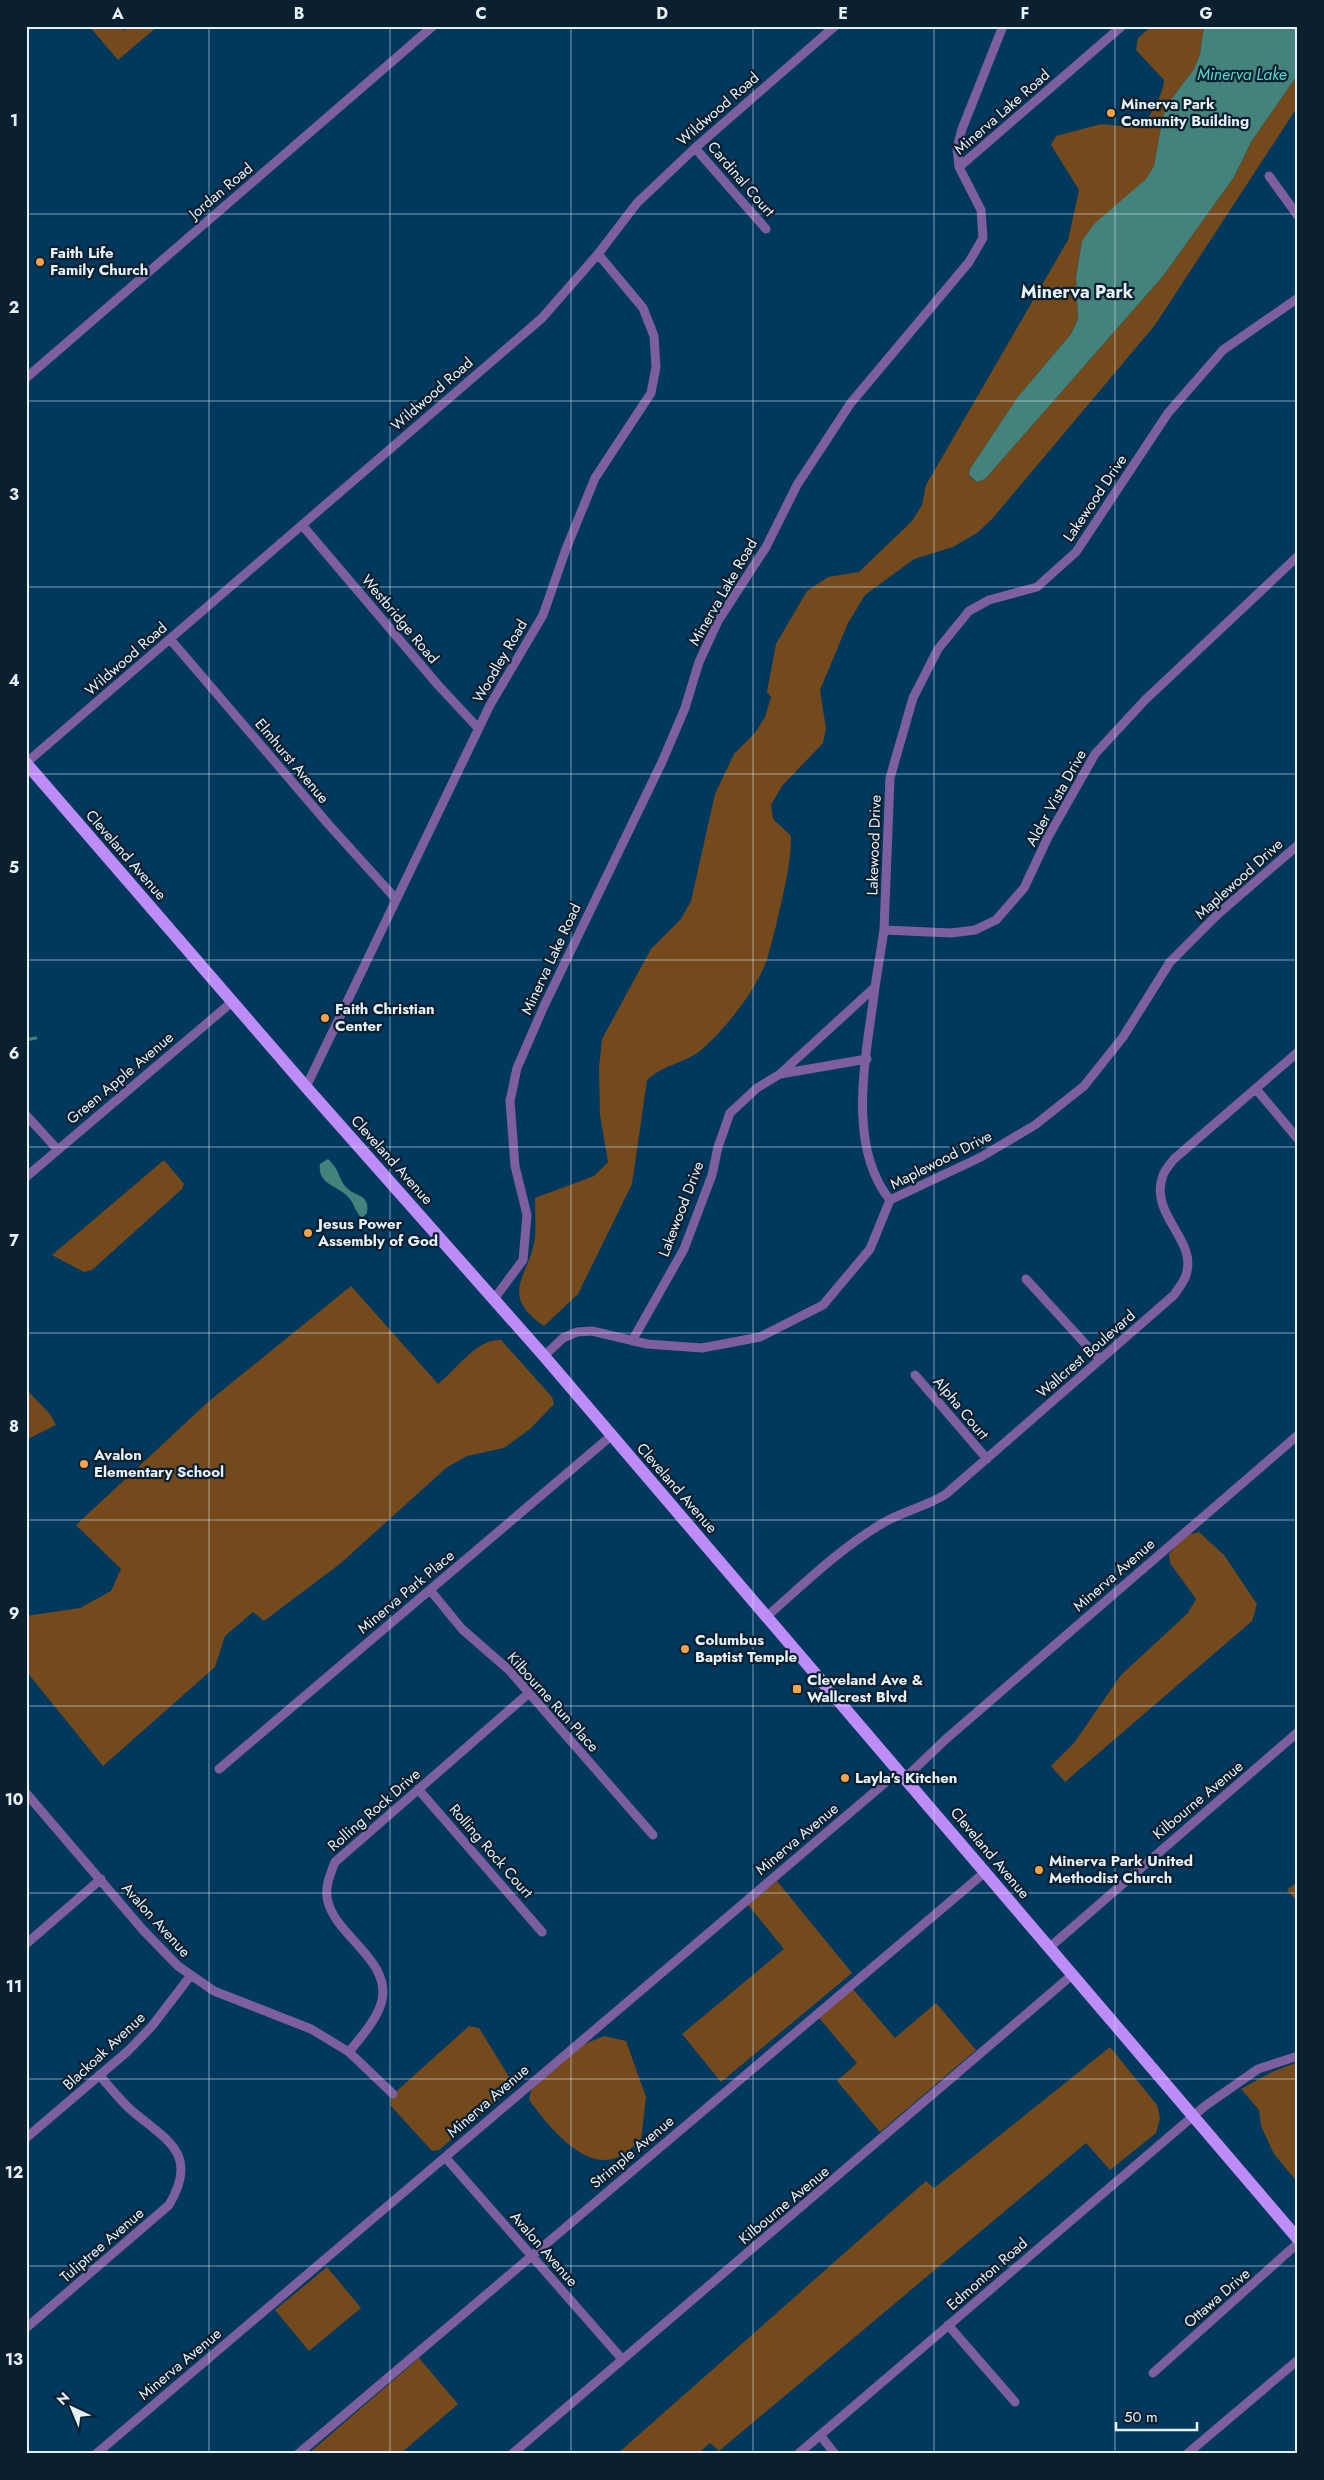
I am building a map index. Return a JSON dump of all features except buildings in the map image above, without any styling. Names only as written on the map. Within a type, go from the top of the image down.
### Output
[{"type":"main road","name":"Cleveland Avenue","points":[[26,763],[306,1087],[544,1356],[902,1774],[984,1873],[1194,2115],[1298,2240]]},
{"type":"street","name":"Jordan Road","points":[[26,378],[434,26]]},
{"type":"street","name":"Wildwood Road","points":[[26,763],[542,318],[598,254],[637,203],[694,148],[835,26]]},
{"type":"street","points":[[959,167],[957,148],[962,129],[1003,26]]},
{"type":"street","name":"Minerva Lake Road","points":[[494,1299],[523,1260],[527,1215],[515,1166],[510,1101],[517,1068],[548,997],[662,762],[685,708],[698,662],[718,621],[766,547],[797,485],[850,404],[969,262],[983,238],[981,210],[959,167],[1122,26]]},
{"type":"street","name":"Cardinal Court","points":[[694,148],[766,229]]},
{"type":"street","points":[[1270,176],[1298,216]]},
{"type":"street","name":"Woodley Road","points":[[306,1087],[478,728],[543,615],[566,549],[595,478],[651,393],[656,367],[654,336],[643,308],[598,254]]},
{"type":"street","name":"Lakewood Drive","points":[[632,1341],[684,1249],[712,1175],[718,1148],[730,1113],[757,1088],[780,1074],[875,987],[884,930],[890,778],[913,698],[938,649],[969,611],[989,600],[1037,588],[1076,552],[1168,413],[1216,357],[1223,350],[1298,298]]},
{"type":"street","name":"Westbridge Road","points":[[302,525],[438,685],[478,728]]},
{"type":"street","name":"Alder Vista Drive","points":[[884,930],[951,933],[975,930],[996,920],[1024,888],[1048,836],[1095,754],[1146,700],[1298,556]]},
{"type":"street","name":"Elmhurst Avenue","points":[[170,639],[329,825],[396,899]]},
{"type":"street","name":"Maplewood Drive","points":[[544,1356],[563,1338],[577,1332],[592,1331],[632,1341],[702,1348],[760,1337],[823,1305],[870,1249],[890,1200],[981,1157],[1034,1125],[1084,1086],[1123,1037],[1170,962],[1218,914],[1298,845]]},
{"type":"street","points":[[875,987],[861,1112],[869,1158],[883,1192],[890,1200]]},
{"type":"street","name":"Green Apple Avenue","points":[[26,1177],[232,1002]]},
{"type":"street","name":"Wallcrest Boulevard","points":[[766,1617],[863,1535],[886,1521],[936,1501],[987,1459],[1174,1295],[1187,1274],[1186,1250],[1165,1214],[1160,1194],[1163,1175],[1174,1159],[1298,1052]]},
{"type":"street","name":"Lakewood Drive","points":[[780,1074],[867,1060]]},
{"type":"street","points":[[1256,1089],[1298,1140]]},
{"type":"street","points":[[26,1115],[58,1150]]},
{"type":"street","points":[[1026,1279],[1100,1360]]},
{"type":"street","name":"Alpha Court","points":[[915,1375],[987,1459]]},
{"type":"street","name":"Minerva Avenue","points":[[96,2454],[445,2157],[946,1739],[1298,1435]]},
{"type":"street","name":"Minerva Park Place","points":[[218,1769],[611,1436]]},
{"type":"street","name":"Kilbourne Run Place","points":[[430,1590],[462,1629],[509,1670],[653,1835]]},
{"type":"street","name":"Rolling Rock Drive","points":[[349,2052],[370,2026],[382,2004],[381,1978],[368,1957],[335,1915],[328,1902],[327,1880],[335,1862],[529,1693]]},
{"type":"street","name":"Kilbourne Avenue","points":[[1050,1947],[1298,1732]]},
{"type":"street","name":"Rolling Rock Court","points":[[418,1789],[542,1932]]},
{"type":"street","name":"Avalon Avenue","points":[[26,1793],[143,1930],[178,1966],[214,1991],[310,2029],[349,2052],[392,2094]]},
{"type":"street","name":"Strimple Avenue","points":[[298,2454],[984,1873]]},
{"type":"street","points":[[26,1944],[102,1880]]},
{"type":"street","name":"Blackoak Avenue","points":[[26,2138],[100,2075],[152,2026],[191,1975]]},
{"type":"street","name":"Kilbourne Avenue","points":[[512,2454],[1072,1975]]},
{"type":"street","name":"Edmonton Road","points":[[798,2454],[1194,2115],[1258,2069],[1298,2056]]},
{"type":"street","name":"Tuliptree Avenue","points":[[26,2328],[169,2205],[178,2191],[181,2174],[178,2152],[163,2134],[130,2109],[100,2075]]},
{"type":"street","name":"Avalon Avenue","points":[[445,2157],[622,2360]]},
{"type":"street","name":"Ottawa Drive","points":[[1153,2373],[1298,2243]]},
{"type":"street","points":[[948,2325],[1015,2402]]},
{"type":"street","points":[[1186,2454],[1298,2360]]},
{"type":"street","points":[[820,2435],[836,2454]]},
{"type":"shaded area","points":[[89,26],[116,26],[124,30],[131,26],[158,26],[118,60]]},
{"type":"shaded area","points":[[1152,26],[1204,26],[1200,54],[1194,69],[1170,101],[1163,116],[1154,166],[1146,179],[1082,241],[1076,277],[1078,319],[1071,334],[1017,398],[970,469],[969,476],[977,482],[985,479],[1163,276],[1234,177],[1251,142],[1298,74],[1298,106],[1155,325],[992,519],[977,533],[953,547],[914,559],[865,595],[848,623],[820,690],[826,729],[823,743],[782,786],[771,805],[773,819],[791,836],[791,845],[781,904],[764,968],[740,1007],[710,1042],[694,1055],[659,1071],[647,1080],[632,1184],[578,1294],[544,1326],[522,1304],[519,1294],[520,1284],[535,1237],[535,1198],[594,1176],[608,1162],[600,1115],[599,1068],[602,1039],[651,949],[681,919],[691,901],[715,794],[734,754],[755,733],[765,717],[771,697],[767,692],[776,644],[807,591],[828,577],[859,572],[912,521],[922,505],[926,485],[1068,240],[1079,190],[1051,145],[1056,136],[1101,124],[1140,128],[1155,106],[1164,80],[1136,50],[1138,38]]},
{"type":"shaded area","points":[[164,1160],[184,1184],[182,1189],[92,1270],[84,1272],[52,1255]]},
{"type":"shaded area","points":[[351,1286],[438,1384],[475,1349],[492,1341],[501,1340],[552,1397],[554,1404],[530,1429],[504,1448],[467,1456],[446,1468],[341,1563],[264,1621],[253,1612],[225,1636],[215,1667],[103,1766],[26,1671],[26,1616],[80,1608],[111,1591],[121,1569],[76,1525],[208,1402]]},
{"type":"shaded area","points":[[26,1389],[50,1414],[56,1425],[26,1440]]},
{"type":"shaded area","points":[[1199,1532],[1224,1555],[1257,1604],[1252,1621],[1065,1782],[1051,1766],[1074,1743],[1121,1675],[1188,1613],[1196,1599],[1170,1563],[1169,1554],[1184,1536]]},
{"type":"shaded area","points":[[777,1881],[852,1973],[721,2082],[682,2034],[784,1949],[748,1905]]},
{"type":"shaded area","points":[[1298,1881],[1298,1902],[1287,1890]]},
{"type":"shaded area","points":[[853,1989],[895,2038],[936,2003],[976,2050],[880,2132],[837,2081],[857,2063],[819,2018]]},
{"type":"shaded area","points":[[469,2026],[479,2028],[511,2080],[509,2090],[439,2150],[432,2151],[391,2106],[390,2097]]},
{"type":"shaded area","points":[[604,2036],[626,2041],[646,2097],[641,2140],[627,2152],[608,2160],[595,2159],[569,2145],[546,2122],[529,2100],[531,2090],[582,2045]]},
{"type":"shaded area","points":[[1110,2047],[1157,2105],[1160,2118],[1156,2133],[1110,2170],[1086,2143],[719,2451],[710,2443],[697,2454],[617,2454],[926,2181],[934,2188]]},
{"type":"shaded area","points":[[1298,2062],[1298,2183],[1274,2154],[1261,2126],[1259,2110],[1241,2089],[1272,2072]]},
{"type":"shaded area","points":[[327,2267],[361,2308],[309,2351],[275,2310]]},
{"type":"shaded area","points":[[419,2358],[458,2404],[400,2454],[308,2454]]},
{"type":"water","name":"Minerva Lake","points":[[1204,26],[1298,26],[1298,74],[1251,142],[1234,177],[1163,276],[985,479],[977,482],[969,475],[970,469],[1017,398],[1071,334],[1078,319],[1076,277],[1082,241],[1094,224],[1146,179],[1154,166],[1163,116],[1170,101],[1194,69],[1200,54]]},
{"type":"water","points":[[328,1159],[335,1167],[346,1187],[366,1202],[367,1213],[362,1218],[349,1198],[325,1181],[322,1176],[320,1164]]},
{"type":"waterway","points":[[26,1040],[36,1038]]},
{"type":"place","name":"Minerva Park Comunity Building","points":[[1111,113]]},
{"type":"place","name":"Faith Life Family Church","points":[[40,262]]},
{"type":"place","name":"Faith Christian Center","points":[[325,1018]]},
{"type":"place","name":"Jesus Power Assembly of God","points":[[308,1233]]},
{"type":"place","name":"Avalon Elementary School","points":[[84,1464]]},
{"type":"place","name":"Columbus Baptist Temple","points":[[685,1649]]},
{"type":"place","name":"Cleveland Ave & Wallcrest Blvd","points":[[797,1689]]},
{"type":"place","name":"Layla's Kitchen","points":[[845,1778]]},
{"type":"place","name":"Minerva Park United Methodist Church","points":[[1039,1870]]},
{"type":"district","name":"Minerva Park","points":[[1077,292]]}]
